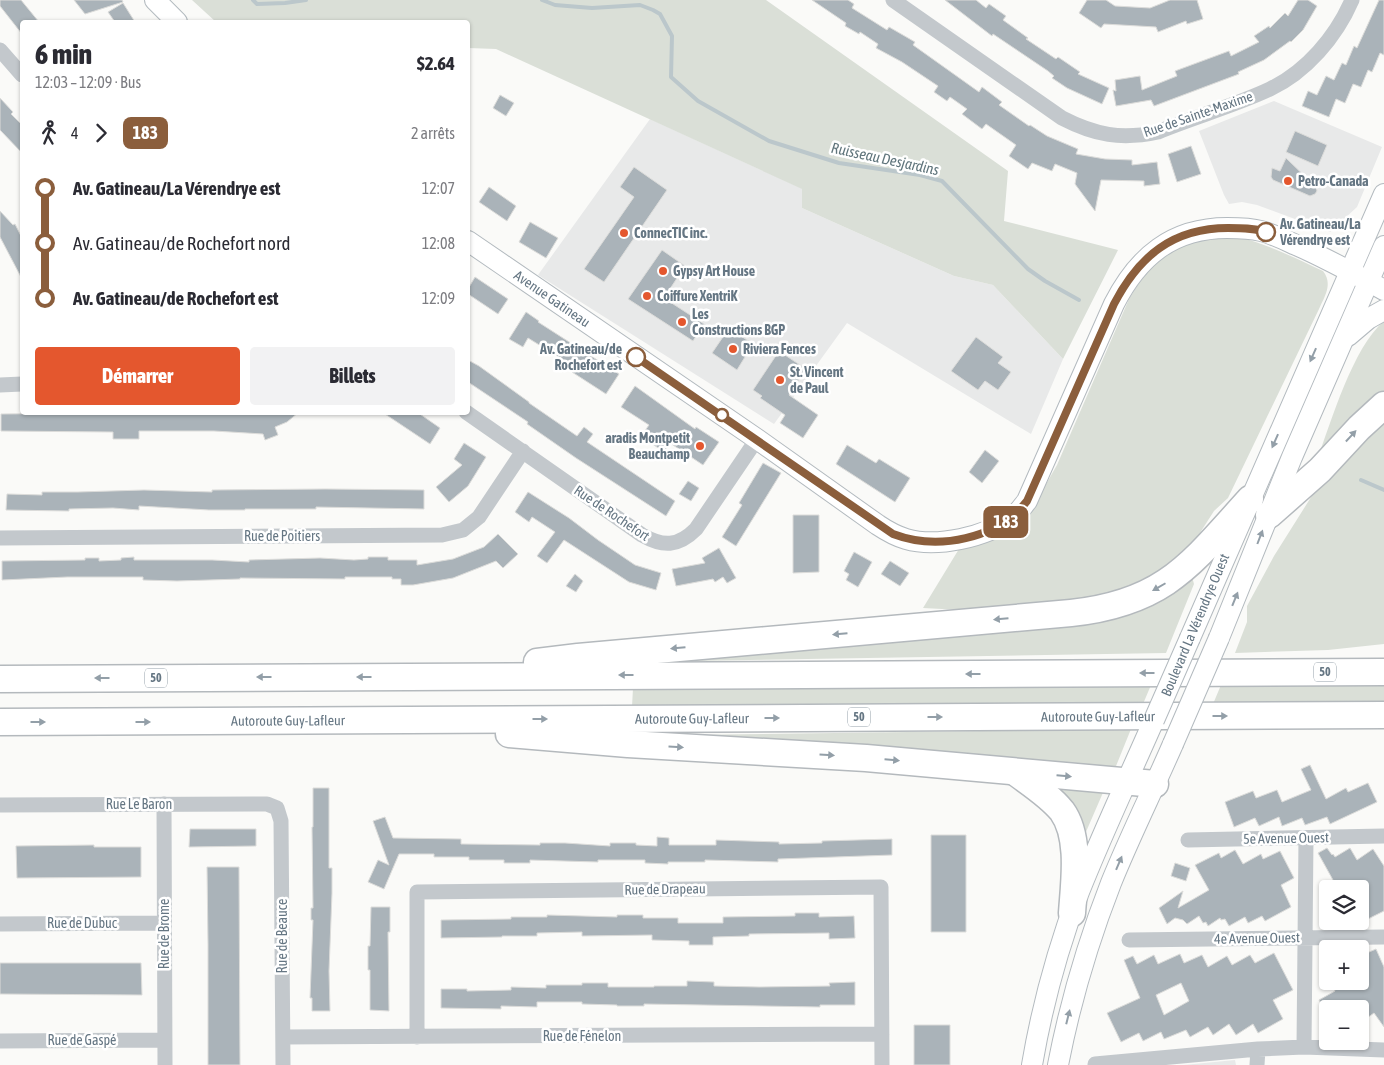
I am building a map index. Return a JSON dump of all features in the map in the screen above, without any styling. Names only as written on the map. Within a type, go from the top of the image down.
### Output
[{"type":"highway","points":[[413,677],[578,657],[1071,613],[1108,608],[1139,598],[1160,587],[1259,507],[1320,470],[1359,428],[1384,405]]},
{"type":"highway","points":[[1266,672],[1384,655]]},
{"type":"highway","name":"50","points":[[0,679],[1384,672]]},
{"type":"highway","name":"Autoroute Guy-Lafleur","points":[[0,722],[1384,715]]},
{"type":"highway","points":[[334,720],[628,744],[866,758],[1155,784]]},
{"type":"highway","points":[[1015,772],[1054,803],[1068,822],[1073,843],[1072,913]]},
{"type":"main road","points":[[155,0],[175,20]]},
{"type":"main road","name":"Boulevard La Vérendrye Ouest","points":[[1058,1065],[1075,992],[1096,924],[1121,860],[1219,638],[1259,507],[1350,271],[1384,194]]},
{"type":"main road","name":"Avenue Gatineau","points":[[470,242],[893,534],[907,540],[921,542],[949,541],[977,534],[1003,524],[1013,517],[1027,501],[1117,299],[1135,271],[1158,249],[1177,238],[1196,231],[1219,228],[1251,229],[1279,237],[1376,285]]},
{"type":"main road","name":"Boulevard La Vérendrye Ouest","points":[[1032,1065],[1055,966],[1072,913],[1096,851],[1190,638],[1259,507],[1292,457],[1343,340],[1376,285],[1384,246]]},
{"type":"main road","points":[[1343,340],[1368,319],[1384,310]]},
{"type":"street","name":"Rue de Sainte-Maxime","points":[[893,0],[1062,118],[1090,130],[1118,136],[1158,132],[1271,89],[1299,70],[1322,48],[1341,22],[1352,0]]},
{"type":"street","points":[[0,50],[20,73]]},
{"type":"street","points":[[0,384],[20,384]]},
{"type":"street","name":"Rue de Rochefort","points":[[470,415],[642,535],[661,544],[680,541],[696,529],[757,439]]},
{"type":"street","name":"Rue de Poitiers","points":[[0,538],[442,536],[463,530],[479,517],[523,451]]},
{"type":"street","name":"Rue de Brome","points":[[164,804],[165,1065]]},
{"type":"street","name":"Rue Le Baron","points":[[0,805],[267,804],[277,808]]},
{"type":"street","name":"Rue de Beauce","points":[[277,808],[281,821],[283,1065]]},
{"type":"street","name":"5e Avenue Ouest","points":[[1188,840],[1384,836]]},
{"type":"street","points":[[1304,1047],[1306,838]]},
{"type":"street","name":"Rue de Drapeau","points":[[417,1037],[417,892],[880,887],[882,1065]]},
{"type":"street","name":"Rue de Dubuc","points":[[0,924],[163,923]]},
{"type":"street","name":"4e Avenue Ouest","points":[[1129,940],[1384,937]]},
{"type":"street","name":"Rue de Fénelon","points":[[282,1037],[882,1034]]},
{"type":"street","name":"Rue de Gaspé","points":[[0,1041],[164,1040]]},
{"type":"street","points":[[1095,1064],[1258,1049],[1304,1047],[1384,1050]]},
{"type":"street","points":[[1257,1065],[1258,1049]]},
{"type":"shaded area","points":[[192,0],[766,0],[1008,171],[1004,221],[1118,250],[1063,359],[993,285],[954,276],[802,208],[802,189],[496,49],[470,48],[470,20],[214,20]]},
{"type":"shaded area","points":[[1274,101],[1382,147],[1357,207],[1330,232],[1257,205],[1242,202],[1229,204],[1224,195],[1199,131]]},
{"type":"shaded area","points":[[650,119],[803,189],[802,208],[954,276],[993,285],[1063,359],[1031,434],[847,323],[774,424],[538,275]]},
{"type":"shaded area","points":[[1239,237],[1271,248],[1323,271],[1328,285],[1324,299],[1228,498],[1214,511],[1196,539],[1171,563],[1152,575],[1099,599],[961,610],[923,608],[962,544],[1042,491],[1057,465],[1129,299],[1151,269],[1174,250],[1187,245],[1219,238]]},
{"type":"shaded area","points":[[1384,321],[1384,398],[1317,460],[1336,406],[1353,366],[1362,348]]},
{"type":"shaded area","points":[[1384,422],[1384,644],[1328,650],[1235,653],[1247,622],[1247,606],[1274,556],[1313,494],[1330,472]]},
{"type":"shaded area","points":[[1191,573],[1194,584],[1166,653],[632,662],[1099,617]]},
{"type":"shaded area","points":[[1384,684],[1384,703],[1213,704],[1221,685]]},
{"type":"shaded area","points":[[1151,685],[1143,704],[632,707],[633,688]]},
{"type":"shaded area","points":[[1131,729],[1114,771],[685,735]]},
{"type":"shaded area","points":[[1046,784],[1105,788],[1079,848]]},
{"type":"shaded area","points":[[1235,1060],[1236,1065],[1184,1065]]},
{"type":"building","points":[[0,0],[21,0],[37,20],[20,20],[20,31],[0,6]]},
{"type":"building","points":[[74,0],[122,0],[123,2],[85,14]]},
{"type":"building","points":[[812,0],[848,0],[854,4],[852,8],[887,30],[889,27],[915,42],[913,45],[979,92],[982,87],[1002,102],[999,105],[1029,126],[1078,149],[1076,154],[1105,159],[1132,160],[1132,165],[1157,162],[1160,184],[1144,186],[1144,181],[1101,180],[1095,211],[1075,184],[1077,173],[1055,164],[1052,171],[1032,163],[1028,169],[1009,156],[1016,145],[986,124],[982,129],[962,114],[967,109],[950,97],[947,101],[934,92],[938,86],[902,62],[876,48],[878,44],[860,32],[859,34],[845,26],[846,23]]},
{"type":"building","points":[[945,0],[976,0],[986,8],[989,4],[1006,16],[1003,20],[1028,38],[1026,39],[1056,59],[1058,57],[1080,72],[1078,74],[1109,88],[1102,104],[1067,88],[1052,78],[1054,76],[1048,71],[993,34],[992,36]]},
{"type":"building","points":[[1087,0],[1106,0],[1115,6],[1150,8],[1170,0],[1197,0],[1203,19],[1187,24],[1186,21],[1158,32],[1156,27],[1104,24],[1101,28],[1079,13]]},
{"type":"building","points":[[1298,0],[1308,0],[1317,6],[1303,30],[1291,42],[1264,60],[1238,72],[1239,74],[1154,106],[1151,100],[1116,106],[1113,90],[1116,91],[1115,80],[1140,76],[1142,90],[1177,76],[1175,71],[1229,51],[1231,56],[1259,42],[1254,36],[1269,26],[1270,28],[1285,13],[1288,16]]},
{"type":"building","points":[[1379,0],[1384,0],[1384,55],[1380,53],[1372,72],[1368,70],[1361,87],[1353,84],[1345,103],[1336,99],[1329,117],[1302,106],[1308,91],[1317,95],[1326,76],[1334,80],[1342,63],[1346,65],[1354,46],[1357,48]]},
{"type":"building","points":[[123,3],[134,20],[114,20],[108,12]]},
{"type":"building","points":[[500,95],[514,103],[506,116],[493,108]]},
{"type":"building","points":[[0,98],[20,123],[20,151],[0,130]]},
{"type":"building","points":[[1295,131],[1327,145],[1318,166],[1286,152]]},
{"type":"building","points":[[1191,146],[1201,174],[1177,182],[1168,154]]},
{"type":"building","points":[[1286,158],[1316,187],[1317,191],[1315,194],[1310,196],[1273,180],[1271,177],[1272,168],[1280,171]]},
{"type":"building","points":[[634,167],[667,190],[604,282],[584,269],[634,197],[620,187]]},
{"type":"building","points":[[489,187],[516,206],[507,221],[479,202]]},
{"type":"building","points":[[0,211],[13,225],[15,224],[20,234],[20,275],[0,237]]},
{"type":"building","points":[[530,222],[558,238],[546,258],[519,242]]},
{"type":"building","points":[[662,250],[685,266],[664,298],[704,324],[693,341],[628,299]]},
{"type":"building","points":[[475,277],[508,299],[498,314],[470,295],[470,286]]},
{"type":"building","points":[[526,312],[538,322],[619,374],[606,394],[572,372],[575,367],[528,338],[523,347],[509,339]]},
{"type":"building","name":"Riviera Fences","points":[[729,328],[753,344],[737,370],[712,353]]},
{"type":"building","points":[[976,337],[1003,357],[998,363],[1011,372],[998,390],[985,381],[978,390],[951,371]]},
{"type":"building","name":"St. Vincent de Paul","points":[[779,351],[806,369],[789,395],[818,415],[803,438],[780,423],[785,415],[760,398],[762,396],[753,390]]},
{"type":"building","points":[[470,361],[577,436],[584,427],[593,434],[587,442],[675,501],[666,516],[576,458],[527,424],[528,422],[470,383]]},
{"type":"building","points":[[635,386],[695,429],[696,427],[719,442],[703,465],[670,443],[664,452],[641,436],[649,425],[621,407]]},
{"type":"building","points":[[1,414],[295,415],[287,422],[275,427],[278,435],[265,440],[263,434],[214,431],[139,431],[139,439],[113,439],[113,432],[1,431]]},
{"type":"building","points":[[386,415],[421,415],[440,428],[430,444]]},
{"type":"building","points":[[464,443],[486,457],[468,486],[449,502],[436,487],[462,465],[454,459]]},
{"type":"building","points":[[847,445],[876,463],[879,459],[910,478],[895,502],[836,464]]},
{"type":"building","points":[[985,450],[999,461],[982,483],[969,472]]},
{"type":"building","points":[[763,463],[781,473],[736,546],[722,537],[742,505],[739,503]]},
{"type":"building","points":[[688,481],[699,488],[691,501],[679,494]]},
{"type":"building","points":[[144,490],[212,492],[212,490],[424,490],[424,509],[316,507],[316,509],[209,510],[139,506],[139,510],[113,508],[69,509],[69,511],[6,510],[7,494],[42,495],[42,492]]},
{"type":"building","points":[[528,492],[569,518],[635,565],[661,573],[656,590],[629,582],[564,540],[547,563],[537,556],[555,532],[532,517],[529,522],[515,512]]},
{"type":"building","points":[[793,515],[819,515],[819,572],[793,573]]},
{"type":"building","points":[[498,534],[518,554],[503,568],[496,561],[453,578],[413,585],[401,585],[401,579],[392,579],[392,577],[345,577],[345,579],[240,578],[177,581],[143,580],[143,577],[67,577],[2,580],[2,561],[85,560],[85,558],[99,558],[99,561],[121,560],[121,558],[134,557],[134,560],[249,562],[249,560],[320,558],[354,560],[368,559],[368,557],[388,557],[388,560],[417,560],[417,565],[453,559],[484,547]]},
{"type":"building","points":[[719,548],[736,578],[727,583],[723,577],[715,582],[713,579],[676,586],[672,569],[705,563],[702,558]]},
{"type":"building","points":[[854,552],[872,562],[858,587],[846,580],[849,574],[844,571]]},
{"type":"building","points":[[890,561],[909,573],[900,586],[881,574]]},
{"type":"building","points":[[575,574],[583,581],[576,592],[566,586]]},
{"type":"building","points":[[1310,765],[1326,799],[1346,788],[1348,792],[1368,783],[1377,802],[1330,824],[1327,817],[1305,825],[1302,818],[1282,826],[1279,817],[1259,826],[1255,818],[1234,827],[1225,802],[1253,791],[1256,798],[1277,790],[1282,802],[1311,790],[1301,769]]},
{"type":"building","points":[[313,788],[329,788],[329,868],[332,868],[329,971],[330,1011],[312,1011],[312,998],[310,998],[313,920],[311,920],[311,908],[313,908]]},
{"type":"building","points":[[385,817],[393,838],[461,839],[461,844],[540,845],[540,843],[565,843],[610,846],[610,843],[636,843],[636,845],[657,846],[657,837],[669,838],[669,845],[716,845],[716,840],[779,842],[779,844],[892,839],[892,855],[778,859],[778,862],[705,860],[705,862],[668,862],[668,864],[645,863],[645,860],[598,860],[598,862],[530,860],[530,863],[504,863],[504,860],[469,860],[469,857],[434,857],[434,854],[399,854],[384,889],[368,882],[378,860],[389,865],[373,821]]},
{"type":"building","points":[[190,829],[256,829],[256,846],[189,847]]},
{"type":"building","points":[[931,835],[966,835],[966,932],[931,932]]},
{"type":"building","points":[[94,845],[94,847],[141,847],[141,877],[17,878],[16,846]]},
{"type":"building","points":[[1327,848],[1335,857],[1350,848],[1357,860],[1373,849],[1384,866],[1384,911],[1369,918],[1369,880],[1333,880],[1318,853]]},
{"type":"building","points":[[1235,850],[1243,864],[1261,854],[1263,859],[1280,851],[1294,878],[1281,885],[1291,907],[1265,921],[1262,916],[1248,923],[1245,917],[1229,926],[1225,919],[1221,920],[1220,918],[1208,926],[1206,922],[1203,923],[1199,916],[1187,924],[1183,920],[1175,918],[1167,924],[1159,908],[1183,891],[1178,908],[1209,890],[1195,865],[1219,853],[1221,858]]},
{"type":"building","points":[[1175,863],[1190,868],[1186,881],[1171,876]]},
{"type":"building","points":[[207,867],[239,867],[240,1065],[208,1065]]},
{"type":"building","points":[[371,907],[390,907],[390,932],[388,932],[389,1011],[370,1010],[368,946],[370,946]]},
{"type":"building","points":[[795,913],[819,913],[819,917],[854,916],[855,938],[829,939],[829,933],[749,934],[749,936],[713,937],[713,945],[689,945],[689,941],[652,940],[652,935],[582,936],[582,932],[537,933],[537,936],[441,938],[441,920],[511,919],[511,917],[547,917],[547,915],[617,917],[617,915],[643,915],[643,918],[678,918],[678,923],[723,923],[723,917],[795,916]]},
{"type":"building","points":[[1376,949],[1384,967],[1384,1027],[1374,1013],[1369,1017],[1369,1000],[1319,1000],[1334,990],[1369,990],[1369,952]]},
{"type":"building","points":[[1274,953],[1293,990],[1273,1000],[1283,1019],[1258,1033],[1253,1024],[1236,1035],[1229,1024],[1213,1035],[1208,1027],[1190,1037],[1186,1030],[1164,1039],[1161,1032],[1143,1041],[1139,1033],[1121,1042],[1107,1013],[1140,998],[1124,960],[1133,956],[1137,964],[1154,955],[1158,964],[1180,954],[1184,963],[1202,955],[1208,967],[1227,956],[1232,965],[1250,955],[1255,963]],"holes":[[[1181,983],[1189,1001],[1164,1015],[1156,995]]]},
{"type":"building","points":[[0,963],[141,963],[142,995],[0,994]]},
{"type":"building","points":[[687,981],[714,982],[714,986],[759,987],[830,986],[829,983],[855,982],[855,1005],[820,1005],[820,1007],[644,1004],[644,1006],[617,1006],[582,1004],[582,1002],[537,1002],[537,1007],[501,1006],[501,1009],[441,1008],[441,989],[467,989],[467,991],[511,990],[511,987],[546,988],[546,985],[582,985],[582,983],[608,983],[608,987],[687,986]]},
{"type":"building","points":[[914,1025],[950,1025],[950,1065],[914,1065]]},
{"type":"waterway","name":"Ruisseau Desjardins","points":[[253,0],[257,4],[306,0]]},
{"type":"waterway","name":"Ruisseau Desjardins","points":[[542,0],[555,5],[592,8],[640,5],[653,10],[660,14],[672,36],[671,77],[698,101],[769,141],[839,163],[920,175],[942,181],[1028,269],[1079,300]]},
{"type":"waterway","points":[[1361,480],[1384,490]]},
{"type":"bus line","name":"183","points":[[636,357],[893,534],[907,540],[921,542],[949,541],[991,530],[1003,524],[1019,512],[1027,501],[1114,304],[1129,278],[1146,258],[1170,241],[1196,231],[1241,228],[1266,232]]},
{"type":"place","name":"Petro-Canada","points":[[1288,181]]},
{"type":"place","name":"Av. Gatineau/La Vérendrye est","points":[[1266,232]]},
{"type":"place","name":"ConnecTIC inc.","points":[[624,233]]},
{"type":"place","name":"Gypsy Art House","points":[[663,271]]},
{"type":"place","name":"Coiffure XentriK","points":[[647,296]]},
{"type":"place","name":"Les Constructions BGP","points":[[682,322]]},
{"type":"place","name":"Riviera Fences","points":[[733,349]]},
{"type":"place","name":"Av. Gatineau/de Rochefort est","points":[[636,357]]},
{"type":"place","name":"St. Vincent de Paul","points":[[780,380]]},
{"type":"place","name":"aradis Montpetit Beauchamp","points":[[700,446]]}]
